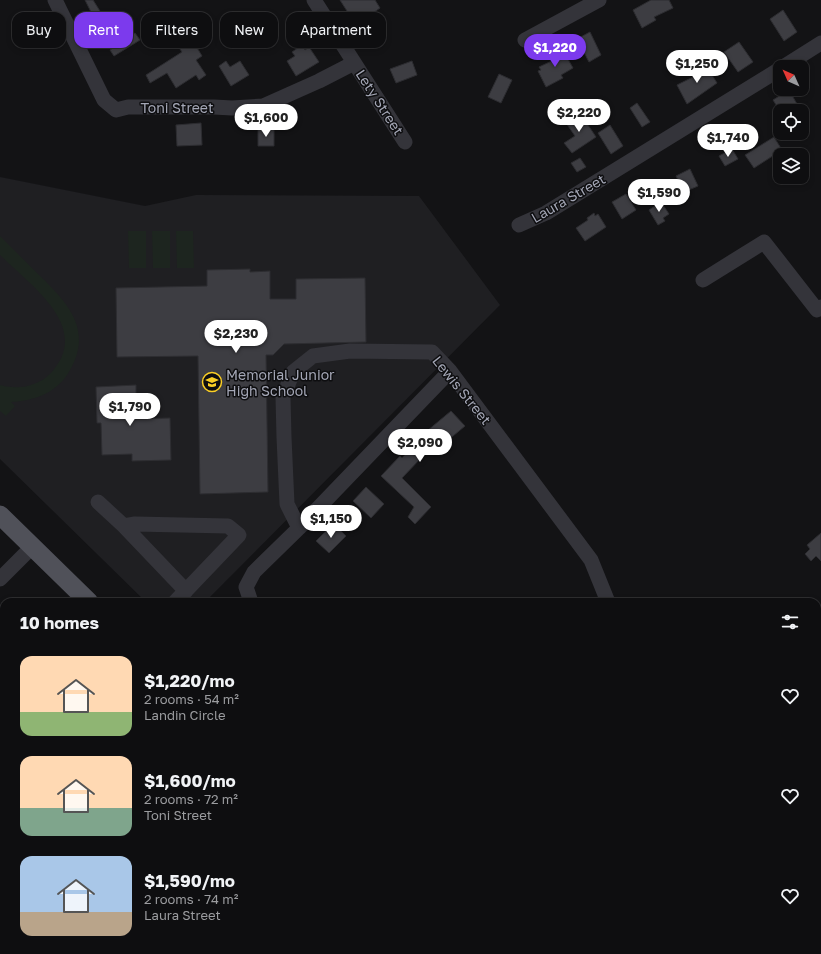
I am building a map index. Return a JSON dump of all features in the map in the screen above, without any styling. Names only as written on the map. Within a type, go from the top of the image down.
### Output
[{"type":"main road","points":[[0,514],[85,598]]},
{"type":"street","name":"Toni Street","points":[[55,0],[104,100],[116,110],[128,107],[208,106],[232,108],[263,106],[319,81],[354,62]]},
{"type":"street","name":"Lety Street","points":[[314,0],[405,142]]},
{"type":"street","points":[[525,40],[599,0]]},
{"type":"street","points":[[794,60],[821,43]]},
{"type":"street","name":"Laura Street","points":[[519,225],[546,213],[773,73]]},
{"type":"street","points":[[703,280],[764,242],[817,310],[821,307]]},
{"type":"street","name":"Lewis Street","points":[[299,528],[287,504],[285,458],[284,397],[293,372],[313,356],[350,351],[432,352],[450,371],[591,560],[606,598]]},
{"type":"street","points":[[250,598],[246,587],[254,572],[299,528],[450,371]]},
{"type":"street","points":[[98,502],[124,526],[186,591]]},
{"type":"street","points":[[124,526],[135,524],[228,526],[239,535],[179,598]]},
{"type":"street","points":[[0,580],[32,547]]},
{"type":"street","points":[[156,954],[180,954]]},
{"type":"shaded area","name":"Memorial Junior High School","points":[[0,177],[145,206],[196,195],[419,196],[500,305],[209,598],[142,598],[0,459]]},
{"type":"shaded area","points":[[128,231],[146,231],[146,268],[129,268]]},
{"type":"shaded area","points":[[152,231],[170,231],[170,268],[153,268]]},
{"type":"shaded area","points":[[176,231],[193,231],[194,268],[177,268]]},
{"type":"shaded area","points":[[0,236],[50,286],[68,308],[75,320],[79,345],[75,360],[62,382],[49,392],[35,398],[11,402],[15,406],[6,416],[0,411],[0,385],[14,387],[27,386],[46,378],[62,356],[65,339],[61,323],[52,308],[40,293],[0,255]]},
{"type":"building","points":[[85,0],[93,0],[101,12],[91,12]]},
{"type":"building","points":[[340,0],[375,0],[380,8],[374,12],[346,12],[347,11]]},
{"type":"building","points":[[651,0],[669,0],[673,8],[654,17],[656,20],[642,28],[633,10]]},
{"type":"building","points":[[783,10],[797,32],[784,41],[770,19]]},
{"type":"building","points":[[590,32],[601,55],[589,62],[577,39]]},
{"type":"building","points":[[135,33],[140,40],[133,44],[133,34]]},
{"type":"building","points":[[739,42],[753,62],[738,72],[724,52]]},
{"type":"building","points":[[561,47],[573,68],[561,75],[563,78],[546,87],[538,71],[541,70],[539,67],[558,58],[554,51]]},
{"type":"building","points":[[113,48],[127,48],[114,56],[110,50]]},
{"type":"building","points":[[197,48],[202,56],[196,60],[206,75],[199,80],[196,75],[176,88],[167,73],[150,83],[146,75],[182,52],[180,49]]},
{"type":"building","points":[[298,48],[304,48],[305,50],[310,48],[319,62],[296,76],[287,61],[295,56],[292,52]]},
{"type":"building","points":[[226,61],[230,67],[240,61],[249,75],[231,86],[219,66]]},
{"type":"building","points":[[412,61],[417,75],[396,83],[390,69]]},
{"type":"building","points":[[704,62],[717,83],[687,104],[677,85],[697,75],[693,69]]},
{"type":"building","points":[[499,74],[512,80],[501,103],[488,97]]},
{"type":"building","points":[[779,96],[792,96],[797,104],[776,104],[773,100]]},
{"type":"building","points":[[637,103],[650,122],[642,127],[630,108]]},
{"type":"building","points":[[580,113],[596,137],[572,153],[564,143],[575,136],[566,123]]},
{"type":"building","points":[[201,123],[202,145],[177,146],[176,125]]},
{"type":"building","points":[[610,125],[623,146],[611,154],[598,133]]},
{"type":"building","points":[[258,129],[274,129],[274,146],[258,146]]},
{"type":"building","points":[[773,138],[773,140],[776,140],[781,148],[773,148],[773,156],[754,168],[745,155]]},
{"type":"building","points":[[732,149],[738,159],[725,166],[719,156]]},
{"type":"building","points":[[580,158],[586,167],[577,172],[571,163]]},
{"type":"building","points":[[690,169],[698,186],[684,192],[676,176]]},
{"type":"building","points":[[626,194],[636,210],[622,219],[612,202]]},
{"type":"building","points":[[661,202],[669,214],[663,218],[665,221],[658,225],[649,210]]},
{"type":"building","points":[[594,213],[595,216],[598,214],[606,227],[585,241],[576,228],[588,220],[587,218]]},
{"type":"building","points":[[250,269],[250,272],[270,271],[270,299],[296,299],[296,279],[365,278],[366,342],[284,344],[273,355],[266,355],[268,492],[200,494],[198,356],[117,357],[116,288],[207,286],[207,270]]},
{"type":"building","points":[[136,385],[136,419],[170,418],[171,460],[132,461],[132,454],[102,455],[101,423],[97,423],[96,387]]},
{"type":"building","points":[[451,411],[465,426],[447,441],[442,436],[402,478],[431,507],[415,524],[408,517],[414,507],[381,476],[400,456],[402,458],[427,431]]},
{"type":"building","points":[[366,487],[384,504],[371,518],[353,501]]},
{"type":"building","points":[[335,525],[346,536],[329,553],[316,541],[329,528],[331,529]]},
{"type":"building","points":[[821,533],[821,561],[816,556],[811,561],[805,554],[810,549],[807,545]]},
{"type":"place","name":"Memorial Junior High School","points":[[212,382]]}]
